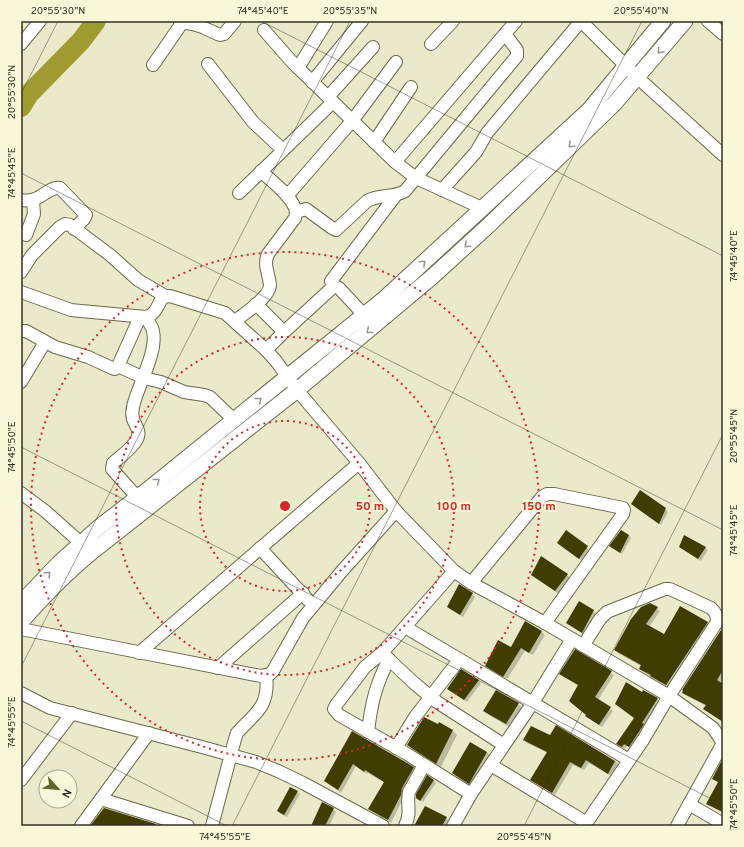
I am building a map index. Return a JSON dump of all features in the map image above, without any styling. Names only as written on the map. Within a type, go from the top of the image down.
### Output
[{"type":"street","points":[[21,44],[40,21]]},
{"type":"street","points":[[153,65],[181,22],[195,24],[220,35],[224,34],[236,21]]},
{"type":"street","points":[[298,68],[327,21]]},
{"type":"street","points":[[312,82],[362,21]]},
{"type":"street","points":[[431,44],[453,21]]},
{"type":"street","points":[[394,162],[516,21]]},
{"type":"street","points":[[21,603],[59,563],[98,528],[234,420],[402,283],[589,110],[663,21]]},
{"type":"street","points":[[21,622],[71,569],[297,390],[412,295],[483,230],[614,104],[685,21]]},
{"type":"street","points":[[708,21],[723,34]]},
{"type":"street","points":[[442,190],[476,152],[487,133],[585,22],[637,77],[723,155]]},
{"type":"street","points":[[264,30],[298,68],[394,162],[416,178],[482,208]]},
{"type":"street","points":[[296,212],[306,209],[336,230],[373,198],[396,195],[405,190],[517,56],[517,50],[505,34]]},
{"type":"street","points":[[239,193],[283,150],[330,99],[373,47]]},
{"type":"street","points":[[287,196],[352,121],[396,62]]},
{"type":"street","points":[[208,64],[256,125],[283,150]]},
{"type":"street","points":[[374,142],[411,87]]},
{"type":"street","points":[[235,321],[266,295],[270,286],[265,266],[268,254],[295,218],[295,206],[262,171]]},
{"type":"street","points":[[44,244],[24,234],[34,214],[27,200],[60,188],[86,215],[74,229]]},
{"type":"street","points":[[333,287],[331,281],[396,195]]},
{"type":"street","points":[[471,218],[483,230]]},
{"type":"street","points":[[21,272],[32,255],[60,227],[65,224],[110,255],[138,280],[165,296],[216,309],[225,313],[235,321],[276,361],[297,390],[359,463],[396,511],[454,571],[471,583],[545,623],[669,696],[713,728],[723,743],[677,826]]},
{"type":"street","points":[[402,283],[412,295]]},
{"type":"street","points":[[266,350],[335,286],[339,288],[364,315]]},
{"type":"street","points":[[21,292],[71,310],[143,317],[152,314],[161,298],[165,296]]},
{"type":"street","points":[[256,304],[284,332]]},
{"type":"street","points":[[22,328],[45,342],[115,368],[118,366],[143,317]]},
{"type":"street","points":[[137,498],[112,469],[112,466],[113,462],[134,444],[138,438],[139,432],[133,420],[133,405],[144,378],[154,336],[152,328],[143,317]]},
{"type":"street","points":[[21,382],[45,342]]},
{"type":"street","points":[[118,366],[144,378],[161,382],[184,392],[204,395],[210,398],[234,420]]},
{"type":"street","points":[[139,652],[359,463]]},
{"type":"street","points":[[21,493],[45,510],[81,543]]},
{"type":"street","points":[[471,583],[542,497],[547,494],[554,494],[623,508],[623,514],[545,623]]},
{"type":"street","points":[[21,629],[218,668],[261,676],[266,675],[273,671],[303,618],[313,605],[396,511]]},
{"type":"street","points":[[260,548],[313,605]]},
{"type":"street","points":[[368,732],[370,708],[386,656],[405,627],[454,571]]},
{"type":"street","points":[[491,765],[582,820],[586,821],[589,819],[643,740],[669,696],[717,622],[716,613],[711,608],[670,589],[665,589],[607,612],[600,619],[583,646]]},
{"type":"street","points":[[218,668],[303,594]]},
{"type":"street","points":[[405,627],[532,704],[629,760]]},
{"type":"street","points":[[453,826],[471,794],[532,704],[572,639]]},
{"type":"street","points":[[386,656],[414,683],[437,702],[504,744]]},
{"type":"street","points":[[386,656],[365,667],[334,709],[339,715],[471,794]]},
{"type":"street","points":[[396,748],[409,726],[459,660]]},
{"type":"street","points":[[212,826],[230,755],[237,734],[256,714],[263,704],[267,685],[266,675]]},
{"type":"street","points":[[21,693],[50,708],[230,755],[278,770],[383,826]]},
{"type":"street","points":[[21,780],[72,713]]},
{"type":"street","points":[[81,826],[149,733]]},
{"type":"street","points":[[405,826],[410,813],[409,792],[424,765]]},
{"type":"street","points":[[101,799],[188,826]]},
{"type":"street","points":[[689,804],[723,824]]},
{"type":"building","points":[[640,490],[666,508],[659,524],[631,504]]},
{"type":"building","points":[[566,530],[588,546],[579,559],[557,543]]},
{"type":"building","points":[[621,530],[629,535],[620,553],[609,546]]},
{"type":"building","points":[[684,535],[706,547],[698,559],[679,547]]},
{"type":"building","points":[[541,556],[568,574],[555,591],[531,575]]},
{"type":"building","points":[[459,584],[473,593],[460,615],[447,607]]},
{"type":"building","points":[[579,601],[594,610],[582,633],[566,623]]},
{"type":"building","points":[[650,603],[658,607],[646,624],[664,634],[680,606],[708,622],[666,685],[639,669],[641,665],[614,650],[631,619],[641,607]]},
{"type":"building","points":[[525,621],[542,631],[529,653],[521,648],[503,677],[485,666],[498,640],[511,647]]},
{"type":"building","points":[[721,630],[723,632],[723,670],[717,680],[723,684],[723,722],[703,709],[706,705],[682,693],[682,690]]},
{"type":"building","points":[[575,649],[612,671],[595,697],[611,707],[599,725],[585,716],[586,715],[569,701],[578,685],[559,674]]},
{"type":"building","points":[[461,669],[479,680],[464,700],[447,689]]},
{"type":"building","points":[[626,682],[642,692],[643,690],[658,698],[629,747],[624,744],[622,747],[616,744],[634,718],[615,704]]},
{"type":"building","points":[[496,690],[519,703],[506,724],[483,711]]},
{"type":"building","points":[[424,717],[438,724],[439,722],[453,730],[436,764],[407,745]]},
{"type":"building","points":[[556,725],[615,761],[608,774],[586,760],[581,768],[570,762],[552,793],[530,780],[547,752],[523,740],[531,726],[550,735]]},
{"type":"building","points":[[352,731],[414,767],[402,788],[401,795],[388,820],[368,809],[384,782],[365,770],[364,772],[353,764],[338,790],[324,781]]},
{"type":"building","points":[[470,742],[487,752],[469,784],[452,773]]},
{"type":"building","points":[[723,758],[723,812],[706,804],[718,782],[712,779]]},
{"type":"building","points":[[427,775],[434,780],[420,801],[416,798],[416,794]]},
{"type":"building","points":[[290,787],[298,791],[284,815],[277,811]]},
{"type":"building","points":[[322,802],[334,808],[325,826],[311,826]]},
{"type":"building","points":[[425,806],[447,817],[442,826],[414,826]]},
{"type":"building","points":[[104,808],[156,824],[155,826],[90,826]]},
{"type":"waterway","points":[[21,107],[29,94],[81,41],[96,21]]}]
